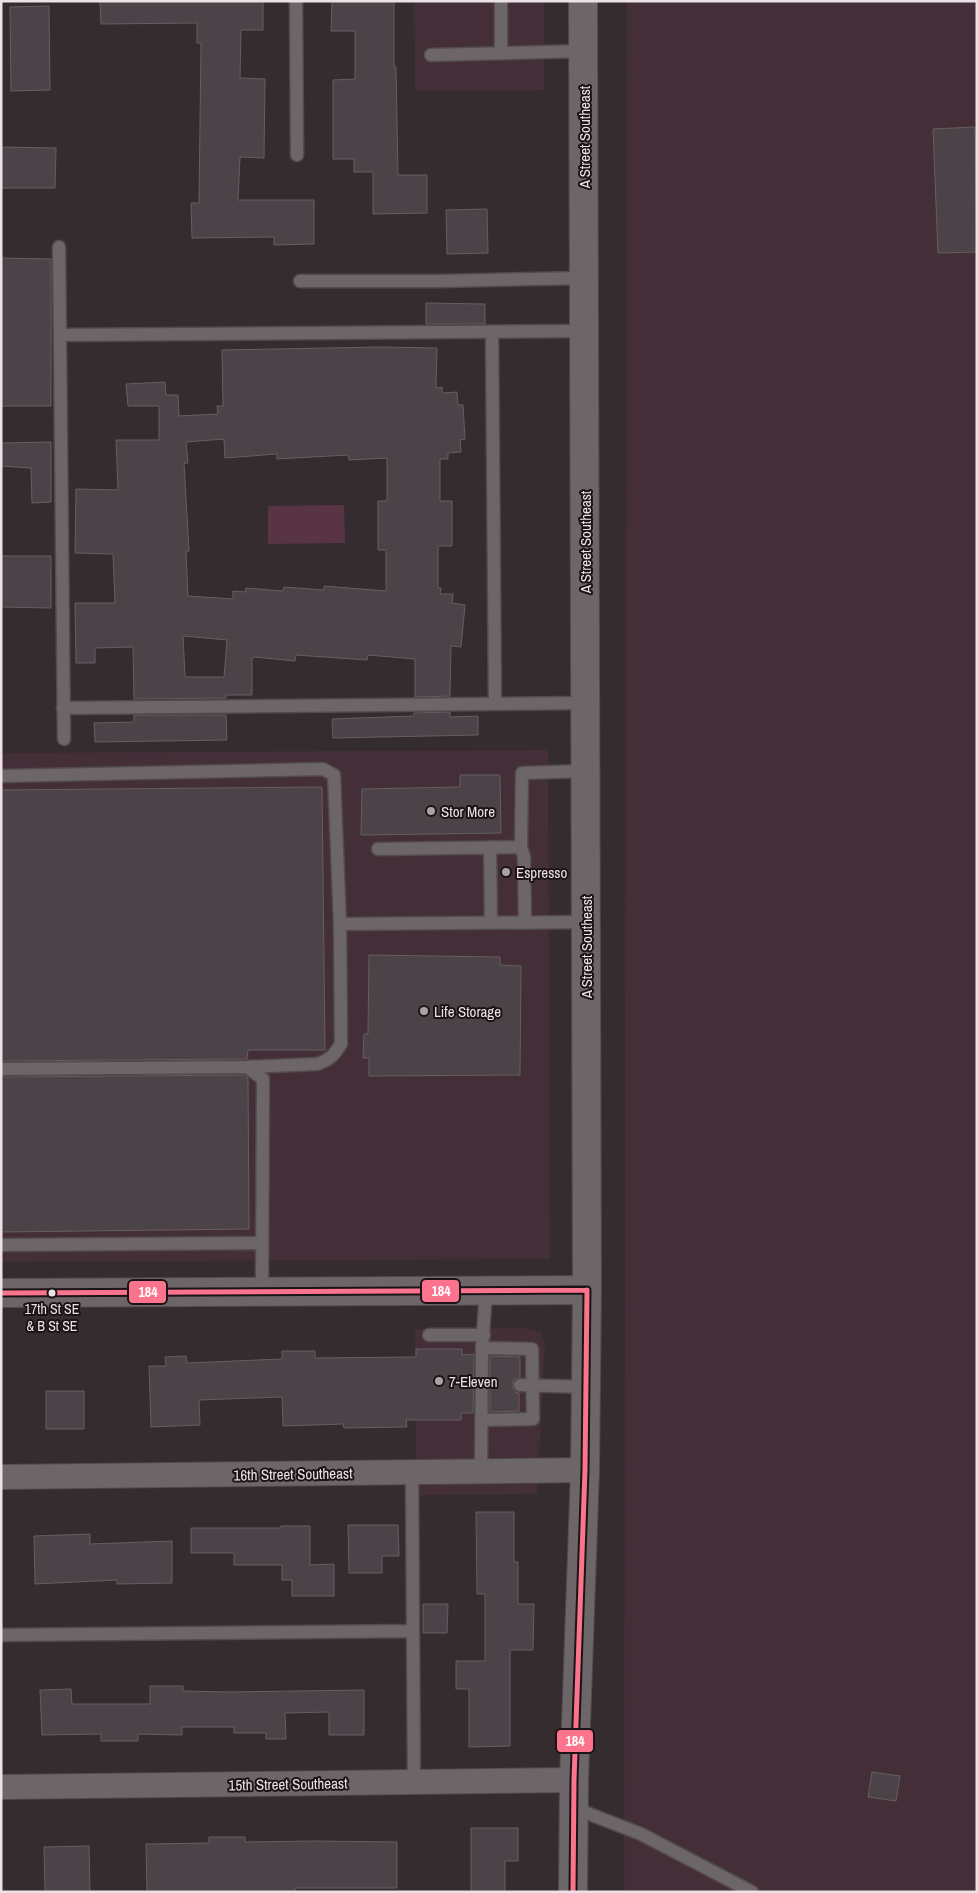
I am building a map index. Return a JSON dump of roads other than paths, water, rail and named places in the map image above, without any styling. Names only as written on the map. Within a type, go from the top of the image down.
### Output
[{"type":"main road","name":"A Street Southeast","points":[[573,1892],[574,1780],[585,1470],[587,1290],[583,1]]},
{"type":"main road","points":[[1,1293],[587,1290]]},
{"type":"street","name":"16th Street Southeast","points":[[1,1478],[585,1470]]},
{"type":"street","name":"15th Street Southeast","points":[[1,1787],[574,1780]]},
{"type":"lane","points":[[296,1],[297,155]]},
{"type":"lane","points":[[501,1],[501,53]]},
{"type":"lane","points":[[431,55],[583,51]]},
{"type":"lane","points":[[59,247],[64,739]]},
{"type":"lane","points":[[300,281],[584,278]]},
{"type":"lane","points":[[60,336],[584,331]]},
{"type":"lane","points":[[492,332],[495,704]]},
{"type":"lane","points":[[63,708],[586,703]]},
{"type":"lane","points":[[1,776],[323,769],[334,775],[340,924],[340,1044],[334,1056],[326,1061],[317,1064],[247,1067],[1,1069]]},
{"type":"lane","points":[[525,923],[524,857],[521,847],[522,772],[586,771]]},
{"type":"lane","points":[[490,847],[491,923]]},
{"type":"lane","points":[[378,849],[521,847]]},
{"type":"lane","points":[[340,924],[586,922]]},
{"type":"lane","points":[[247,1067],[263,1079],[262,1292]]},
{"type":"lane","points":[[1,1244],[262,1243]]},
{"type":"lane","points":[[481,1470],[481,1420],[485,1385],[482,1348],[486,1291]]},
{"type":"lane","points":[[429,1335],[484,1335]]},
{"type":"lane","points":[[481,1420],[533,1419],[526,1386],[532,1349],[482,1348]]},
{"type":"lane","points":[[526,1386],[586,1386]]},
{"type":"lane","points":[[412,1472],[414,1782]]},
{"type":"lane","points":[[1,1635],[413,1631]]},
{"type":"lane","points":[[574,1808],[641,1834],[752,1892]]},
{"type":"place","name":"Stor More","points":[[431,811]]},
{"type":"place","name":"Espresso","points":[[506,872]]},
{"type":"place","name":"Life Storage","points":[[424,1011]]},
{"type":"place","name":"17th St SE & B St SE","points":[[52,1293]]},
{"type":"place","name":"7-Eleven","points":[[439,1381]]}]
